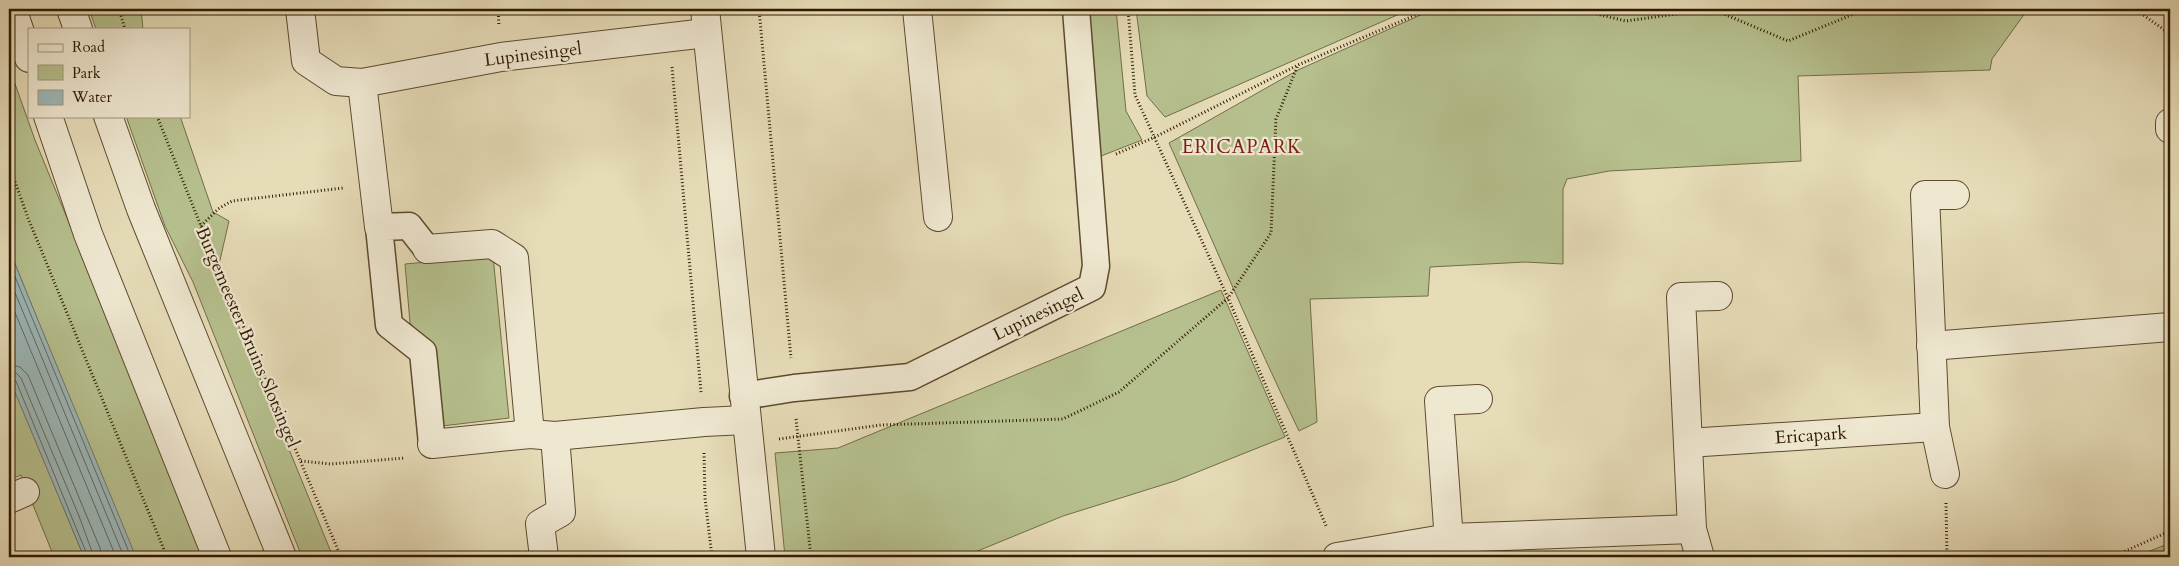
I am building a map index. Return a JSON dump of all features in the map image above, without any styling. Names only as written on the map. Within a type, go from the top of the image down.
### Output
[{"type":"street","points":[[12,9],[28,55]]},
{"type":"street","points":[[71,9],[78,28]]},
{"type":"street","name":"Lupinesingel","points":[[300,9],[306,61],[336,81],[362,84],[501,57],[670,37],[705,21],[761,557]]},
{"type":"street","points":[[917,9],[938,217]]},
{"type":"street","name":"Lupinesingel","points":[[432,444],[746,420],[794,388],[910,377],[1092,288],[1096,266],[1076,9]]},
{"type":"street","points":[[362,84],[389,324],[423,352],[432,444]]},
{"type":"street","points":[[49,118],[88,234],[217,557]]},
{"type":"street","points":[[109,118],[141,209],[282,557]]},
{"type":"street","points":[[2170,123],[2170,129]]},
{"type":"street","points":[[1945,474],[1935,428],[1925,195],[1955,195]]},
{"type":"street","points":[[379,227],[409,226],[427,249],[492,244],[514,258],[542,435],[561,512],[540,524],[544,557]]},
{"type":"street","points":[[1700,557],[1692,529],[1681,297],[1718,296]]},
{"type":"street","points":[[1931,346],[2170,327]]},
{"type":"street","points":[[1450,548],[1439,401],[1478,399]]},
{"type":"street","name":"Ericapark","points":[[1688,443],[1935,428]]},
{"type":"street","points":[[1338,557],[1692,529]]},
{"type":"path","points":[[119,9],[125,28]]},
{"type":"path","points":[[759,9],[797,436],[811,557]]},
{"type":"path","points":[[1128,9],[1135,95],[1228,298],[1338,557]]},
{"type":"path","points":[[1088,166],[1155,137],[1298,64],[1430,9]]},
{"type":"path","points":[[1576,9],[1626,21],[1712,9],[1788,42],[1866,9]]},
{"type":"path","points":[[2135,9],[2170,34]]},
{"type":"path","points":[[670,37],[704,422],[706,498],[712,557]]},
{"type":"path","points":[[746,420],[797,436],[881,425],[1063,419],[1119,392],[1228,298],[1271,233],[1276,119],[1298,64]]},
{"type":"path","name":"Burgemeester Bruins Slotsingel","points":[[158,118],[340,557]]},
{"type":"path","points":[[9,165],[28,218],[167,557]]},
{"type":"path","points":[[201,226],[218,208],[232,201],[374,185]]},
{"type":"path","points":[[301,461],[331,464],[418,457],[432,444]]},
{"type":"path","points":[[1945,474],[1947,557]]},
{"type":"path","points":[[2112,557],[2170,531]]},
{"type":"path","points":[[2036,557],[2120,554]]},
{"type":"green space","points":[[89,9],[141,9],[143,28],[96,28]]},
{"type":"green space","points":[[1081,9],[1116,9],[1126,111],[1142,140],[1096,158]]},
{"type":"green space","points":[[1136,9],[1411,9],[1165,117],[1147,96]]},
{"type":"green space","points":[[1434,9],[2028,9],[1992,59],[1990,70],[1798,76],[1801,161],[1609,171],[1567,179],[1563,189],[1563,264],[1525,262],[1430,267],[1428,296],[1310,299],[1317,422],[1299,431],[1169,143],[1298,70]]},
{"type":"green space","points":[[9,67],[35,140],[206,557],[134,557],[9,249]]},
{"type":"green space","points":[[127,118],[181,118],[213,212],[229,221],[217,273],[333,557],[302,557],[193,282],[165,226]]},
{"type":"green space","points":[[493,256],[509,418],[442,426],[434,350],[410,323],[405,264]]},
{"type":"green space","points":[[1221,290],[1285,437],[1175,481],[1063,516],[963,557],[785,557],[775,453],[838,448]]},
{"type":"green space","points":[[9,377],[84,557],[54,557],[21,475],[9,480]]},
{"type":"green space","points":[[2170,543],[2170,555],[2165,557],[2135,557]]},
{"type":"water","points":[[9,248],[136,557],[84,557],[9,378]]},
{"type":"district","name":"ERICAPARK","points":[[1242,146]]}]
